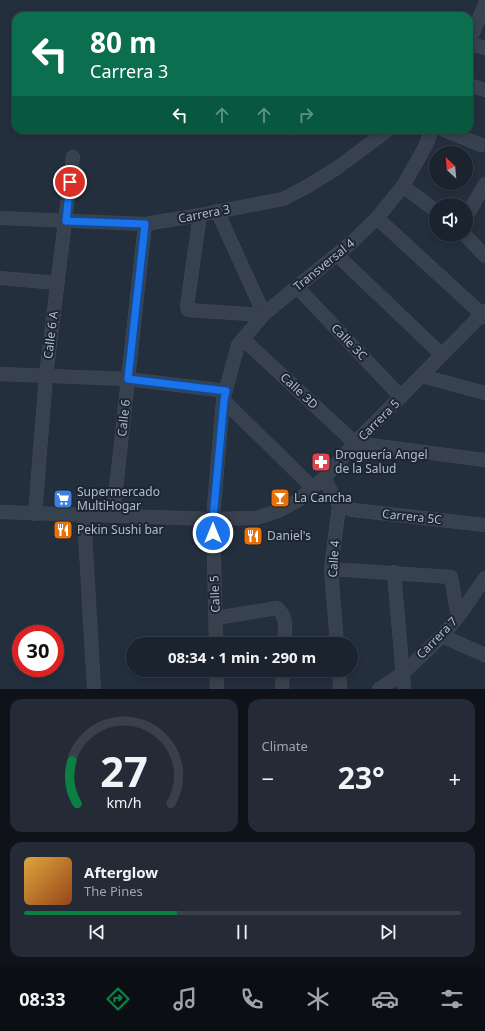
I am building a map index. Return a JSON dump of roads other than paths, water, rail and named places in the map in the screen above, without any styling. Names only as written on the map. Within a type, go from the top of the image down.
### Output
[{"type":"street","points":[[473,35],[482,19],[485,4]]},
{"type":"street","points":[[473,44],[485,48]]},
{"type":"street","points":[[473,86],[485,90]]},
{"type":"street","name":"Carrera 3","points":[[0,218],[145,224],[200,215],[283,198],[308,186],[337,168],[383,134]]},
{"type":"street","name":"Transversal 4","points":[[225,396],[238,345],[242,339],[264,315],[337,255],[377,218],[403,186],[425,148],[430,134]]},
{"type":"street","points":[[455,134],[484,144]]},
{"type":"street","name":"Calle 6 A","points":[[35,514],[46,376],[73,157]]},
{"type":"street","points":[[473,205],[485,184]]},
{"type":"street","points":[[403,186],[429,206]]},
{"type":"street","points":[[200,215],[187,306],[188,310],[264,315],[217,211]]},
{"type":"street","points":[[377,218],[484,314]]},
{"type":"street","name":"Calle 6","points":[[113,516],[145,224]]},
{"type":"street","points":[[472,242],[485,256]]},
{"type":"street","points":[[337,255],[442,355]]},
{"type":"street","points":[[0,278],[57,283]]},
{"type":"street","name":"Calle 3C","points":[[297,287],[401,397]]},
{"type":"street","name":"Carrera 5","points":[[0,512],[213,519],[256,518],[278,512],[297,501],[324,478],[355,443],[484,314]]},
{"type":"street","name":"Calle 3D","points":[[242,339],[355,443]]},
{"type":"street","points":[[0,374],[128,379],[225,396],[313,488]]},
{"type":"street","points":[[422,376],[485,393]]},
{"type":"street","name":"Calle 5","points":[[216,637],[213,519],[225,396]]},
{"type":"street","points":[[355,443],[485,460]]},
{"type":"street","points":[[324,478],[339,506]]},
{"type":"street","name":"Carrera 5C","points":[[339,506],[353,510],[485,525]]},
{"type":"street","name":"Calle 4","points":[[336,637],[331,569],[339,506]]},
{"type":"street","points":[[84,515],[94,689]]},
{"type":"street","points":[[331,569],[451,577],[458,617]]},
{"type":"street","points":[[394,572],[404,689]]},
{"type":"street","name":"Carrera 7","points":[[379,689],[402,674],[442,636],[458,617],[485,578]]},
{"type":"street","points":[[216,618],[277,608],[282,612],[285,619],[284,637]]},
{"type":"street","points":[[442,636],[485,656]]},
{"type":"street","points":[[216,677],[217,689]]},
{"type":"street","points":[[282,689],[283,677]]},
{"type":"street","points":[[339,677],[340,689]]},
{"type":"place","name":"Droguería Angel de la Salud","points":[[321,462]]},
{"type":"place","name":"La Cancha","points":[[280,498]]},
{"type":"place","name":"Supermercado MultiHogar","points":[[63,499]]},
{"type":"place","name":"Pekin Sushi bar","points":[[63,530]]},
{"type":"place","name":"Daniel's","points":[[253,536]]}]
